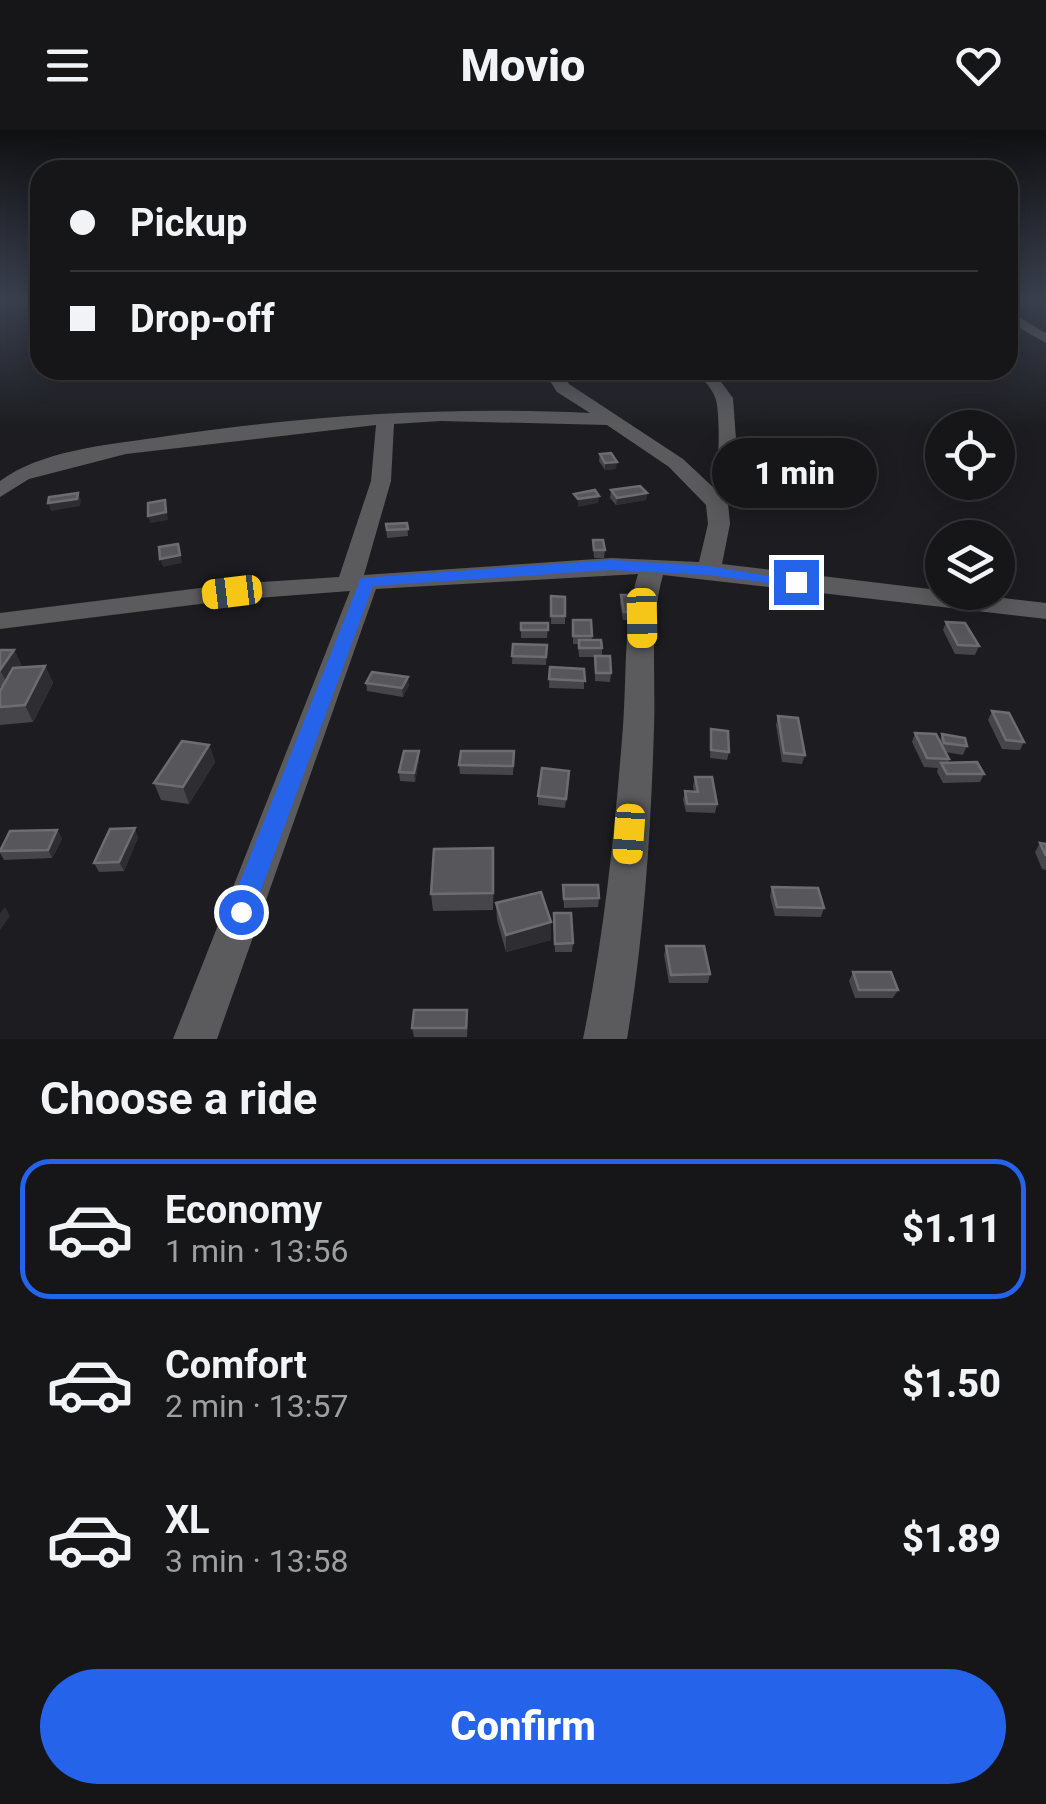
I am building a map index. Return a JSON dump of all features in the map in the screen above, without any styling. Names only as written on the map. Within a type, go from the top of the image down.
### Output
[{"type":"street","points":[[558,380],[563,388],[666,456],[717,503]]},
{"type":"street","points":[[709,570],[719,524],[717,503],[730,474],[725,432],[729,411],[712,380]]},
{"type":"street","points":[[0,491],[10,478],[35,467],[136,446],[385,418],[470,415],[609,420]]},
{"type":"street","points":[[195,1039],[358,582],[386,447],[385,418]]},
{"type":"street","points":[[605,1039],[621,931],[638,726],[642,598],[654,566]]},
{"type":"street","points":[[0,621],[358,582],[531,568],[654,566],[1046,611]]},
{"type":"building","points":[[611,453],[617,462],[605,463],[600,454]]},
{"type":"building","points":[[640,486],[647,493],[617,498],[611,490]]},
{"type":"building","points":[[595,490],[599,496],[578,499],[574,494]]},
{"type":"building","points":[[78,493],[77,499],[48,503],[49,497]]},
{"type":"building","points":[[165,500],[166,512],[148,516],[148,503]]},
{"type":"building","points":[[407,523],[408,529],[387,530],[386,524]]},
{"type":"building","points":[[593,540],[603,540],[605,550],[594,550]]},
{"type":"building","points":[[178,544],[180,555],[160,559],[159,547]]},
{"type":"building","points":[[621,595],[634,595],[637,612],[624,612]]},
{"type":"building","points":[[551,596],[565,597],[565,616],[551,616]]},
{"type":"building","points":[[573,620],[591,620],[592,636],[573,636]]},
{"type":"building","points":[[946,622],[965,623],[979,646],[958,645]]},
{"type":"building","points":[[521,623],[548,623],[548,630],[521,630]]},
{"type":"building","points":[[579,640],[601,640],[602,648],[579,648]]},
{"type":"building","points":[[513,644],[547,645],[546,657],[512,656]]},
{"type":"building","points":[[0,650],[14,650],[0,670]]},
{"type":"building","points":[[595,656],[610,656],[611,673],[596,673]]},
{"type":"building","points":[[45,666],[25,705],[0,707],[0,691],[13,668]]},
{"type":"building","points":[[550,667],[584,669],[585,681],[549,679]]},
{"type":"building","points":[[372,672],[408,677],[402,688],[366,683]]},
{"type":"building","points":[[992,711],[1009,713],[1024,742],[1006,740]]},
{"type":"building","points":[[778,716],[798,718],[805,755],[784,753]]},
{"type":"building","points":[[711,729],[728,731],[729,752],[711,750]]},
{"type":"building","points":[[915,733],[936,734],[949,759],[927,758]]},
{"type":"building","points":[[942,734],[965,738],[967,746],[944,743]]},
{"type":"building","points":[[182,741],[209,745],[183,787],[154,783]]},
{"type":"building","points":[[404,751],[419,751],[414,773],[399,772]]},
{"type":"building","points":[[461,751],[514,751],[513,766],[459,765]]},
{"type":"building","points":[[977,762],[984,774],[947,774],[941,763]]},
{"type":"building","points":[[542,768],[569,771],[566,799],[538,796]]},
{"type":"building","points":[[695,777],[712,777],[717,804],[687,804],[685,791],[698,792]]},
{"type":"building","points":[[135,828],[119,862],[94,863],[110,829]]},
{"type":"building","points":[[57,830],[48,850],[0,851],[10,831]]},
{"type":"building","points":[[493,848],[493,893],[431,894],[434,849]]},
{"type":"building","points":[[563,885],[598,885],[599,898],[564,899]]},
{"type":"building","points":[[772,887],[818,888],[824,908],[777,907]]},
{"type":"building","points":[[541,892],[551,922],[506,935],[496,903]]},
{"type":"building","points":[[554,913],[571,913],[573,943],[555,944]]},
{"type":"building","points":[[666,946],[704,946],[710,974],[671,975]]},
{"type":"building","points":[[853,972],[891,972],[898,990],[859,990]]},
{"type":"building","points":[[414,1010],[467,1010],[466,1028],[412,1028]]},
{"type":"route","points":[[241,912],[366,582],[493,570],[610,565],[709,570],[796,582]]}]
